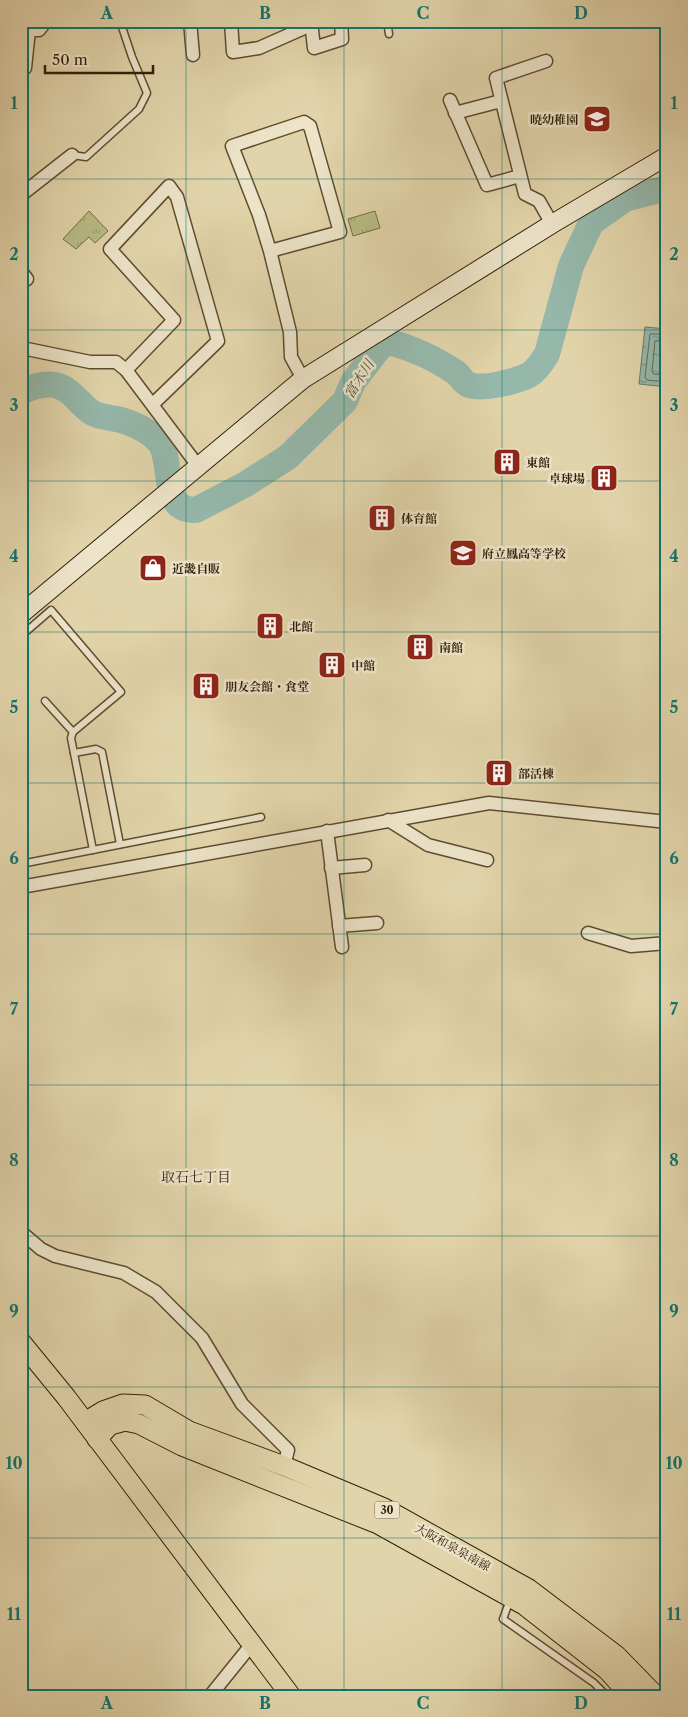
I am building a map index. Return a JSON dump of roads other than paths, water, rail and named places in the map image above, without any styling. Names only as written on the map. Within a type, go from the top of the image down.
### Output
[{"type":"main road","points":[[21,1342],[85,1422],[291,1696]]},
{"type":"main road","name":"大阪和泉泉南線","points":[[85,1422],[103,1411],[123,1404],[145,1405],[189,1431],[284,1466],[384,1508],[529,1589],[616,1655],[656,1696]]},
{"type":"main road","name":"大阪和泉泉南線","points":[[97,1440],[110,1425],[125,1422],[139,1424],[182,1446],[378,1524],[524,1605],[607,1670],[631,1696]]},
{"type":"street","points":[[21,68],[24,68],[25,30],[39,30],[46,21]]},
{"type":"street","points":[[190,21],[192,56]]},
{"type":"street","points":[[230,21],[233,52],[259,48],[311,23],[314,48],[342,39],[341,21]]},
{"type":"street","points":[[546,61],[496,78],[525,194],[539,200],[552,224]]},
{"type":"street","points":[[450,100],[487,185],[520,176]]},
{"type":"street","points":[[455,113],[501,101]]},
{"type":"street","points":[[270,251],[340,232],[310,126],[304,122],[232,146],[259,215],[270,251],[290,332],[291,357],[303,379]]},
{"type":"street","points":[[21,195],[72,155]]},
{"type":"street","points":[[21,614],[46,604],[198,466],[303,379],[552,224],[667,156]]},
{"type":"street","points":[[126,370],[174,320],[110,249],[169,186],[178,197],[218,341],[152,404]]},
{"type":"street","points":[[21,271],[27,279],[21,283]]},
{"type":"street","points":[[21,350],[27,349],[90,362],[116,362],[126,370],[198,466]]},
{"type":"street","points":[[21,887],[489,803],[667,822]]},
{"type":"street","points":[[388,820],[428,845],[487,860]]},
{"type":"street","points":[[327,831],[342,947]]},
{"type":"street","points":[[331,868],[365,865]]},
{"type":"street","points":[[339,926],[377,923]]},
{"type":"street","points":[[588,933],[631,946],[667,943]]},
{"type":"street","points":[[21,1232],[41,1249],[55,1256],[124,1272],[156,1292],[202,1338],[242,1404],[288,1450],[284,1466]]},
{"type":"street","points":[[210,1696],[252,1644]]},
{"type":"lane","points":[[72,155],[86,157],[139,109],[147,93],[120,21]]},
{"type":"lane","points":[[387,21],[389,34]]},
{"type":"lane","points":[[21,636],[46,604],[121,692],[74,732],[71,738],[93,850]]},
{"type":"lane","points":[[45,701],[74,732]]},
{"type":"lane","points":[[74,753],[96,749],[102,752],[120,844]]},
{"type":"lane","points":[[21,864],[261,818]]},
{"type":"lane","points":[[511,1597],[503,1619],[594,1683],[607,1696]]},
{"type":"water","points":[[645,327],[667,329],[667,387],[639,384]]},
{"type":"waterway","name":"富木川","points":[[21,392],[37,386],[55,385],[66,390],[94,414],[126,422],[147,432],[160,443],[164,452],[169,484],[172,495],[177,503],[184,508],[196,510],[246,484],[288,457],[345,401],[353,382],[379,348],[388,342],[414,350],[440,363],[457,373],[469,385],[491,386],[529,375],[537,368],[547,354],[571,266],[591,223],[625,199],[667,188]]},
{"type":"place","name":"暁幼稚園","points":[[597,119]]},
{"type":"place","name":"東館","points":[[507,462]]},
{"type":"place","name":"卓球場","points":[[604,478]]},
{"type":"place","name":"体育館","points":[[382,518]]},
{"type":"place","name":"府立鳳高等学校","points":[[463,553]]},
{"type":"place","name":"近畿自販","points":[[153,568]]},
{"type":"place","name":"北館","points":[[270,626]]},
{"type":"place","name":"南館","points":[[420,647]]},
{"type":"place","name":"中館","points":[[332,665]]},
{"type":"place","name":"朋友会館・食堂","points":[[206,686]]},
{"type":"place","name":"部活棟","points":[[499,773]]},
{"type":"district","name":"取石七丁目","points":[[196,1177]]}]
